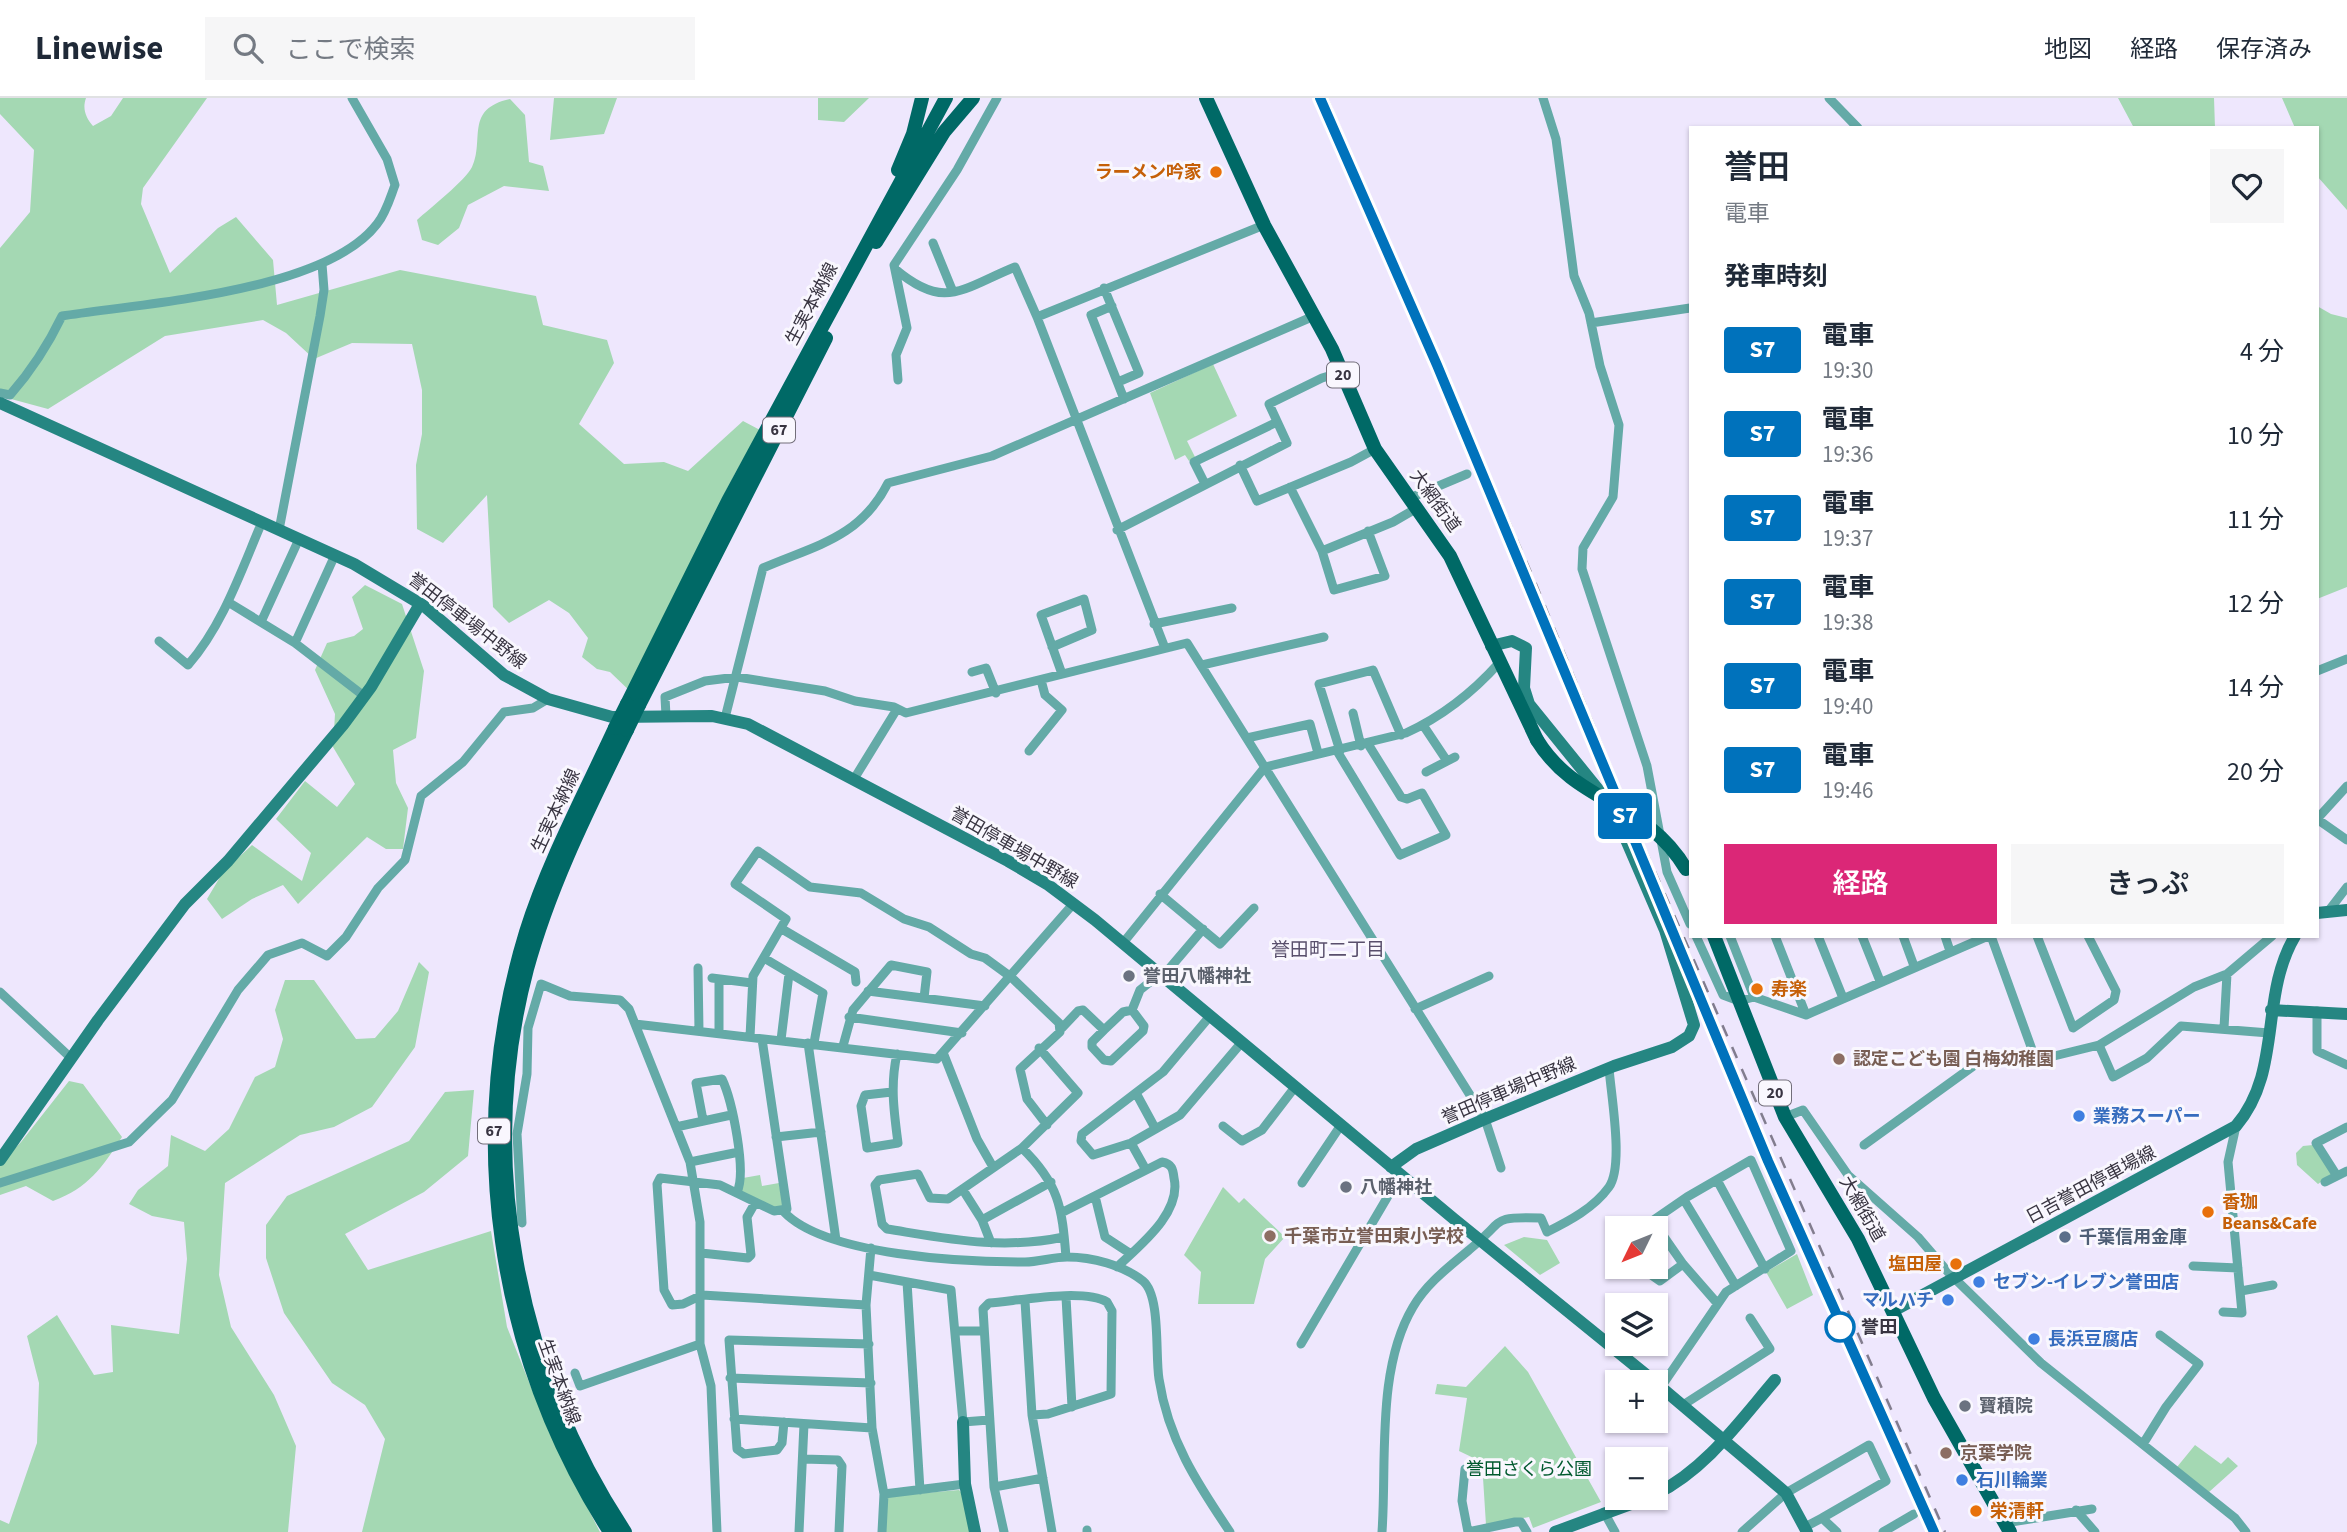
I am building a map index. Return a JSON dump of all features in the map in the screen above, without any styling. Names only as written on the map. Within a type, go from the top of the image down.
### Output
[{"type":"main road","name":"67","points":[[869,246],[906,152],[922,98]]},
{"type":"main road","name":"生実本納線","points":[[610,1532],[571,1464],[546,1409],[528,1358],[505,1262],[494,1148],[495,1097],[503,1029],[516,966],[545,881],[633,704],[946,98]]},
{"type":"main road","name":"67","points":[[869,246],[944,132],[973,98]]},
{"type":"main road","name":"大網街道","points":[[1206,98],[1264,225],[1342,372],[1375,449],[1450,556],[1537,740],[1551,762],[1571,780],[1652,827],[1670,845],[1688,874]]},
{"type":"main road","name":"誉田停車場中野線","points":[[0,402],[335,555],[390,584],[420,604],[503,675],[548,699],[612,717],[725,718],[748,724],[1007,861],[1074,903],[1396,1170],[1416,1149],[1609,1068],[1682,1041],[1692,1031],[1693,1017],[1665,930],[1618,821],[1597,788],[1528,704],[1524,688],[1526,648],[1516,642],[1491,646]]},
{"type":"main road","points":[[0,1160],[71,1058],[185,904],[228,861],[365,696],[420,604]]},
{"type":"main road","name":"生実本納線","points":[[621,729],[562,865],[528,967],[514,1031],[505,1126],[511,1226],[532,1331],[550,1388],[573,1440],[625,1532]]},
{"type":"main road","points":[[2324,911],[2347,910]]},
{"type":"main road","name":"大網街道","points":[[1715,938],[1785,1117],[1858,1239],[1895,1310],[1934,1398],[2007,1527]]},
{"type":"main road","name":"日吉誉田停車場線","points":[[1895,1310],[2236,1126],[2252,1105],[2263,1079],[2275,984],[2294,938]]},
{"type":"main road","points":[[2272,1010],[2347,1014]]},
{"type":"main road","points":[[1396,1170],[1640,1370]]},
{"type":"main road","points":[[1668,1488],[1677,1483],[1724,1440],[1775,1380]]},
{"type":"main road","points":[[1668,1393],[1786,1493],[1806,1529]]},
{"type":"main road","points":[[963,1422],[965,1484],[975,1532]]},
{"type":"main road","points":[[1555,1532],[1610,1510]]},
{"type":"street","points":[[0,393],[10,395],[26,378],[43,354],[62,316],[185,298],[296,274],[323,264],[377,225],[395,185],[387,159],[352,98]]},
{"type":"street","points":[[898,380],[892,356],[907,328],[894,265],[957,170],[997,98]]},
{"type":"street","points":[[1543,98],[1556,139],[1569,251],[1591,323],[1600,366],[1618,413],[1619,439],[1612,497],[1583,548],[1582,569],[1647,766],[1667,872],[1689,922]]},
{"type":"street","points":[[1829,98],[1856,126]]},
{"type":"street","points":[[1037,317],[1264,225]]},
{"type":"street","points":[[933,243],[953,292]]},
{"type":"street","points":[[279,530],[320,316],[324,290],[323,264]]},
{"type":"street","points":[[895,269],[928,292],[953,292],[1015,267],[1037,317],[1117,530],[1165,648]]},
{"type":"street","points":[[1104,288],[1139,373],[1118,382]]},
{"type":"street","points":[[1112,306],[1091,315],[1125,399]]},
{"type":"street","points":[[1591,323],[1689,308]]},
{"type":"street","points":[[725,718],[737,677],[750,610],[763,568],[853,529],[871,512],[888,483],[966,465],[1076,421],[1314,316]]},
{"type":"street","points":[[1117,530],[1287,443],[1269,404],[1322,378],[1342,372]]},
{"type":"street","points":[[1205,484],[1194,462],[1277,422]]},
{"type":"street","points":[[1240,465],[1257,501],[1375,449]]},
{"type":"street","points":[[1322,551],[1368,531],[1467,474]]},
{"type":"street","points":[[1290,487],[1322,551],[1334,590],[1385,576],[1368,531]]},
{"type":"street","points":[[159,641],[188,665],[201,650],[228,602],[262,522]]},
{"type":"street","points":[[261,622],[299,539]]},
{"type":"street","points":[[295,643],[335,555]]},
{"type":"street","points":[[1052,647],[1092,631],[1084,599],[1041,615],[1052,647],[1062,674]]},
{"type":"street","points":[[228,602],[295,643],[365,696]]},
{"type":"street","points":[[1154,624],[1232,608]]},
{"type":"street","points":[[1202,665],[1324,637]]},
{"type":"street","points":[[667,716],[665,697],[705,681],[737,677],[825,691],[906,713],[996,693],[1187,643],[1485,1119],[1501,1168]]},
{"type":"street","points":[[2319,670],[2347,659]]},
{"type":"street","points":[[1123,943],[1265,767],[1401,735],[1423,725],[1479,684],[1499,663]]},
{"type":"street","points":[[972,673],[986,668],[996,693]]},
{"type":"street","points":[[1353,713],[1364,745],[1401,797],[1407,799],[1422,793],[1446,835],[1400,855],[1338,751],[1319,684],[1373,670],[1401,735]]},
{"type":"street","points":[[1029,751],[1062,710],[1045,695],[1041,680]]},
{"type":"street","points":[[0,1183],[129,1142],[172,1100],[225,1008],[268,955],[302,943],[327,956],[346,937],[378,888],[405,860],[421,796],[463,762],[504,712],[533,708],[548,699]]},
{"type":"street","points":[[854,779],[897,709]]},
{"type":"street","points":[[1247,738],[1310,724],[1318,754]]},
{"type":"street","points":[[1423,725],[1451,759],[1426,772]]},
{"type":"street","points":[[2319,818],[2347,786]]},
{"type":"street","points":[[2319,820],[2347,840]]},
{"type":"street","points":[[750,1037],[753,976],[786,919],[736,884],[758,851],[810,887],[861,893],[904,919],[929,927],[971,954],[985,958],[1010,976],[1062,1028]]},
{"type":"street","points":[[2324,911],[2347,887]]},
{"type":"street","points":[[1160,894],[1220,944],[1254,908]]},
{"type":"street","points":[[635,1024],[843,1046],[934,1060],[944,1055],[1074,903]]},
{"type":"street","points":[[782,929],[855,972],[856,982]]},
{"type":"street","points":[[1132,1010],[1140,990],[1161,975],[1203,929]]},
{"type":"street","points":[[1697,938],[1720,991],[1727,998],[1739,1001],[1754,997],[1806,1015],[1914,966],[1985,938]]},
{"type":"street","points":[[1731,938],[1754,997]]},
{"type":"street","points":[[1776,938],[1806,1015]]},
{"type":"street","points":[[1819,938],[1843,998]]},
{"type":"street","points":[[1863,938],[1880,981]]},
{"type":"street","points":[[1904,938],[1914,966]]},
{"type":"street","points":[[1946,938],[1950,951]]},
{"type":"street","points":[[1991,938],[2034,1055]]},
{"type":"street","points":[[2038,938],[2073,1028],[2114,1000],[2116,991],[2089,938]]},
{"type":"street","points":[[1864,1145],[1990,1054],[2067,1054],[2099,1045],[2194,987],[2227,974],[2270,938]]},
{"type":"street","points":[[764,958],[823,993],[811,1043],[836,1240]]},
{"type":"street","points":[[843,1046],[849,1017],[867,991],[891,965],[927,972],[924,999]]},
{"type":"street","points":[[698,968],[699,1031]]},
{"type":"street","points":[[781,1040],[789,974]]},
{"type":"street","points":[[2224,1028],[2227,974]]},
{"type":"street","points":[[1415,1009],[1489,976]]},
{"type":"street","points":[[719,1034],[716,978],[752,983]]},
{"type":"street","points":[[522,1223],[517,1134],[527,1074],[527,1028],[541,985],[570,996],[620,1000],[629,1009],[690,1162],[694,1181],[700,1222],[701,1344],[711,1386],[717,1532]]},
{"type":"street","points":[[867,991],[985,1006]]},
{"type":"street","points":[[0,992],[71,1058]]},
{"type":"street","points":[[1047,1125],[1027,1099],[1020,1069],[1078,1011],[1083,1010],[1104,1030]]},
{"type":"street","points":[[1132,1010],[1144,1026],[1143,1031],[1111,1061],[1104,1060],[1091,1047],[1092,1042],[1123,1012],[1132,1010]]},
{"type":"street","points":[[2317,1011],[2317,1051],[2347,1065]]},
{"type":"street","points":[[1210,1016],[1163,1072],[1082,1134],[1081,1141],[1093,1155],[1130,1143],[1188,1107],[1242,1042]]},
{"type":"street","points":[[849,1017],[962,1033]]},
{"type":"street","points":[[2099,1045],[2113,1077],[2147,1058],[2180,1026],[2269,1033]]},
{"type":"street","points":[[762,1038],[787,1204],[784,1212]]},
{"type":"street","points":[[1039,1048],[1078,1091],[1047,1125],[1022,1147],[948,1199],[930,1198],[918,1174],[879,1180],[875,1185],[882,1224],[887,1229],[991,1243],[1027,1244],[1064,1237]]},
{"type":"street","points":[[892,1092],[865,1095],[861,1106],[867,1148],[898,1143],[891,1080],[897,1054]]},
{"type":"street","points":[[944,1055],[977,1139],[993,1167]]},
{"type":"street","points":[[1382,1532],[1389,1383],[1413,1306],[1443,1270],[1480,1241],[1494,1224],[1507,1217],[1541,1218],[1547,1232],[1569,1221],[1610,1186],[1616,1163],[1609,1068]]},
{"type":"street","points":[[703,1120],[696,1083],[701,1080],[722,1079],[739,1152],[741,1184],[737,1192]]},
{"type":"street","points":[[1223,1126],[1242,1141],[1262,1130],[1295,1087]]},
{"type":"street","points":[[1136,1093],[1155,1128]]},
{"type":"street","points":[[1785,1117],[1803,1110],[1848,1175],[1918,1237],[1955,1278],[2041,1363],[2235,1518],[2246,1532]]},
{"type":"street","points":[[676,1127],[731,1115]]},
{"type":"street","points":[[1303,1184],[1341,1125]]},
{"type":"street","points":[[2223,1312],[2242,1312],[2228,1162],[2236,1126]]},
{"type":"street","points":[[2337,1176],[2316,1143],[2347,1127]]},
{"type":"street","points":[[776,1138],[821,1132]]},
{"type":"street","points":[[1130,1143],[1146,1170]]},
{"type":"street","points":[[1022,1147],[1040,1165],[1051,1182],[1063,1212],[1066,1257]]},
{"type":"street","points":[[690,1162],[739,1152]]},
{"type":"street","points":[[1660,1216],[1751,1160],[1791,1251],[1736,1286],[1717,1303],[1667,1370]]},
{"type":"street","points":[[1063,1212],[1162,1162],[1168,1163],[1176,1185],[1165,1216],[1116,1267]]},
{"type":"street","points":[[1301,1344],[1396,1170]]},
{"type":"street","points":[[2325,1182],[2347,1171]]},
{"type":"street","points":[[866,1305],[702,1296],[683,1304],[671,1305],[664,1290],[657,1184],[660,1178],[694,1181],[737,1192],[755,1203],[784,1212],[793,1221],[836,1240],[871,1248],[929,1258],[999,1262],[1030,1262],[1066,1257],[1091,1259],[1116,1267],[1144,1282],[1153,1297],[1159,1380],[1174,1440],[1230,1532]]},
{"type":"street","points":[[1717,1180],[1765,1269]]},
{"type":"street","points":[[982,1220],[1051,1182]]},
{"type":"street","points":[[963,1190],[982,1220],[991,1243]]},
{"type":"street","points":[[1095,1196],[1105,1237],[1131,1254]]},
{"type":"street","points":[[1684,1200],[1736,1286]]},
{"type":"street","points":[[701,1253],[748,1258],[751,1255],[747,1217],[755,1203]]},
{"type":"street","points":[[1668,1242],[1717,1303]]},
{"type":"street","points":[[871,1248],[866,1305],[872,1427],[884,1494],[882,1532]]},
{"type":"street","points":[[1668,1275],[1683,1264]]},
{"type":"street","points":[[2193,1266],[2238,1268]]},
{"type":"street","points":[[869,1275],[951,1290],[963,1422],[989,1420]]},
{"type":"street","points":[[907,1282],[920,1490]]},
{"type":"street","points":[[2241,1292],[2273,1285]]},
{"type":"street","points":[[1066,1297],[1072,1407]]},
{"type":"street","points":[[1004,1532],[994,1487],[984,1331],[985,1306],[1066,1297],[1101,1298],[1112,1311],[1111,1394],[1072,1407],[1032,1415]]},
{"type":"street","points":[[1025,1301],[1032,1415],[1052,1532]]},
{"type":"street","points":[[1683,1405],[1770,1349],[1750,1318]]},
{"type":"street","points":[[956,1331],[984,1331]]},
{"type":"street","points":[[2143,1444],[2166,1407],[2199,1364],[2160,1335]]},
{"type":"street","points":[[783,1422],[781,1447],[744,1454],[737,1449],[728,1343],[733,1338],[869,1344]]},
{"type":"street","points":[[575,1373],[580,1386],[701,1344]]},
{"type":"street","points":[[730,1378],[871,1383]]},
{"type":"street","points":[[734,1419],[872,1427]]},
{"type":"street","points":[[799,1532],[804,1424]]},
{"type":"street","points":[[1746,1531],[1786,1493],[1869,1445],[1885,1480],[1806,1529]]},
{"type":"street","points":[[803,1459],[838,1460],[842,1466],[839,1532]]},
{"type":"street","points":[[1465,1469],[1462,1501],[1468,1532],[1521,1522],[1527,1532]]},
{"type":"street","points":[[994,1487],[1043,1478]]},
{"type":"street","points":[[884,1494],[965,1484]]},
{"type":"street","points":[[2007,1527],[2076,1510],[2092,1509]]},
{"type":"street","points":[[2076,1510],[2095,1532]]},
{"type":"street","points":[[1604,1512],[1615,1532]]},
{"type":"street","points":[[1883,1532],[1914,1514]]},
{"type":"street","points":[[1822,1518],[1837,1532]]},
{"type":"green space","points":[[0,98],[86,98],[85,113],[93,126],[111,116],[123,98],[207,98],[143,188],[141,204],[170,273],[218,228],[236,217],[273,260],[277,305],[400,270],[536,296],[543,325],[607,340],[614,363],[579,424],[624,464],[664,462],[688,471],[743,421],[760,430],[724,494],[692,560],[634,695],[610,672],[597,669],[582,657],[588,638],[569,613],[549,600],[509,623],[493,607],[487,495],[443,543],[417,529],[416,465],[422,434],[422,390],[412,344],[352,343],[314,359],[286,333],[263,320],[165,336],[48,409],[0,396],[0,248],[30,212],[34,150],[0,114]]},
{"type":"green space","points":[[554,98],[617,98],[604,134],[550,140]]},
{"type":"green space","points":[[818,98],[869,98],[844,122],[818,120]]},
{"type":"green space","points":[[2118,98],[2214,98],[2215,126],[2133,126]]},
{"type":"green space","points":[[2282,98],[2347,98],[2347,210],[2319,178],[2319,126],[2294,126]]},
{"type":"green space","points":[[510,99],[525,115],[529,162],[543,166],[549,191],[504,186],[468,205],[459,228],[438,245],[422,240],[417,220],[455,187],[472,167],[481,118],[486,110]]},
{"type":"green space","points":[[2319,307],[2347,318],[2347,587],[2319,598]]},
{"type":"green space","points":[[1213,364],[1237,416],[1187,441],[1195,457],[1189,461],[1185,455],[1175,460],[1150,393]]},
{"type":"green space","points":[[365,585],[402,604],[424,671],[416,738],[393,750],[396,783],[408,808],[403,849],[386,849],[367,837],[298,904],[283,885],[252,899],[222,919],[207,899],[223,872],[252,845],[302,881],[311,853],[276,819],[305,781],[337,807],[355,784],[333,747],[335,714],[315,670],[327,643],[354,636],[363,629],[352,597]]},
{"type":"green space","points":[[419,962],[429,972],[415,1047],[372,1107],[334,1127],[300,1135],[225,1183],[219,1275],[231,1327],[274,1395],[296,1446],[288,1532],[0,1532],[0,1520],[9,1524],[37,1443],[39,1383],[27,1336],[57,1315],[94,1375],[113,1372],[111,1325],[179,1334],[187,1259],[184,1222],[152,1216],[129,1204],[138,1190],[168,1166],[171,1135],[205,1151],[229,1129],[255,1077],[275,1067],[283,1039],[275,1010],[285,980],[314,980],[356,1039],[375,1038],[398,1011]]},
{"type":"green space","points":[[69,1081],[83,1084],[122,1137],[93,1176],[65,1196],[53,1201],[26,1186],[0,1195],[0,1164]]},
{"type":"green space","points":[[474,1090],[468,1156],[424,1192],[345,1234],[368,1270],[491,1231],[507,1327],[549,1432],[600,1532],[362,1532],[385,1439],[365,1405],[332,1383],[284,1313],[266,1258],[266,1225],[287,1196],[409,1141],[445,1092]]},
{"type":"green space","points":[[2313,1145],[2332,1174],[2318,1184],[2297,1165],[2296,1153],[2303,1146]]},
{"type":"green space","points":[[760,1175],[762,1186],[779,1183],[783,1206],[771,1208],[740,1191],[743,1178]]},
{"type":"green space","points":[[1223,1187],[1239,1203],[1244,1198],[1285,1237],[1265,1259],[1254,1304],[1198,1304],[1201,1272],[1184,1255]]},
{"type":"green space","points":[[1524,1237],[1547,1240],[1560,1263],[1540,1275],[1504,1245]]},
{"type":"green space","points":[[1797,1254],[1813,1295],[1787,1309],[1766,1272]]},
{"type":"green space","name":"誉田さくら公園","points":[[1505,1346],[1528,1372],[1601,1502],[1533,1528],[1529,1517],[1486,1525],[1482,1462],[1459,1451],[1467,1398],[1435,1394],[1437,1384],[1466,1387]]},
{"type":"green space","points":[[2195,1445],[2221,1464],[2228,1457],[2238,1466],[2209,1492],[2177,1467]]},
{"type":"green space","points":[[959,1490],[962,1493],[970,1532],[884,1532],[886,1500],[890,1496]]},
{"type":"railway","points":[[1327,98],[1536,584],[1635,826],[1945,1532]]},
{"type":"railway","points":[[1698,990],[1817,1275],[1934,1532]]},
{"type":"train","name":"S7","points":[[1320,98],[1437,365],[1768,1161],[1934,1532]]},
{"type":"place","name":"ラーメン吟家","points":[[1216,172]]},
{"type":"place","name":"誉田八幡神社","points":[[1129,976]]},
{"type":"place","name":"寿楽","points":[[1757,989]]},
{"type":"place","name":"認定こども園 白梅幼稚園","points":[[1839,1059]]},
{"type":"place","name":"業務スーパー","points":[[2079,1116]]},
{"type":"place","name":"八幡神社","points":[[1346,1187]]},
{"type":"place","name":"香珈 Beans&Cafe","points":[[2208,1212]]},
{"type":"place","name":"千葉市立誉田東小学校","points":[[1270,1236]]},
{"type":"place","name":"千葉信用金庫","points":[[2065,1237]]},
{"type":"place","name":"塩田屋","points":[[1956,1264]]},
{"type":"place","name":"セブン-イレブン誉田店","points":[[1979,1282]]},
{"type":"place","name":"マルハチ","points":[[1948,1300]]},
{"type":"place","name":"誉田","points":[[1840,1327]]},
{"type":"place","name":"長浜豆腐店","points":[[2034,1339]]},
{"type":"place","name":"寶積院","points":[[1965,1406]]},
{"type":"place","name":"京葉学院","points":[[1946,1453]]},
{"type":"place","name":"石川輪業","points":[[1962,1480]]},
{"type":"place","name":"栄清軒","points":[[1976,1511]]},
{"type":"district","name":"誉田町二丁目","points":[[1328,950]]}]
